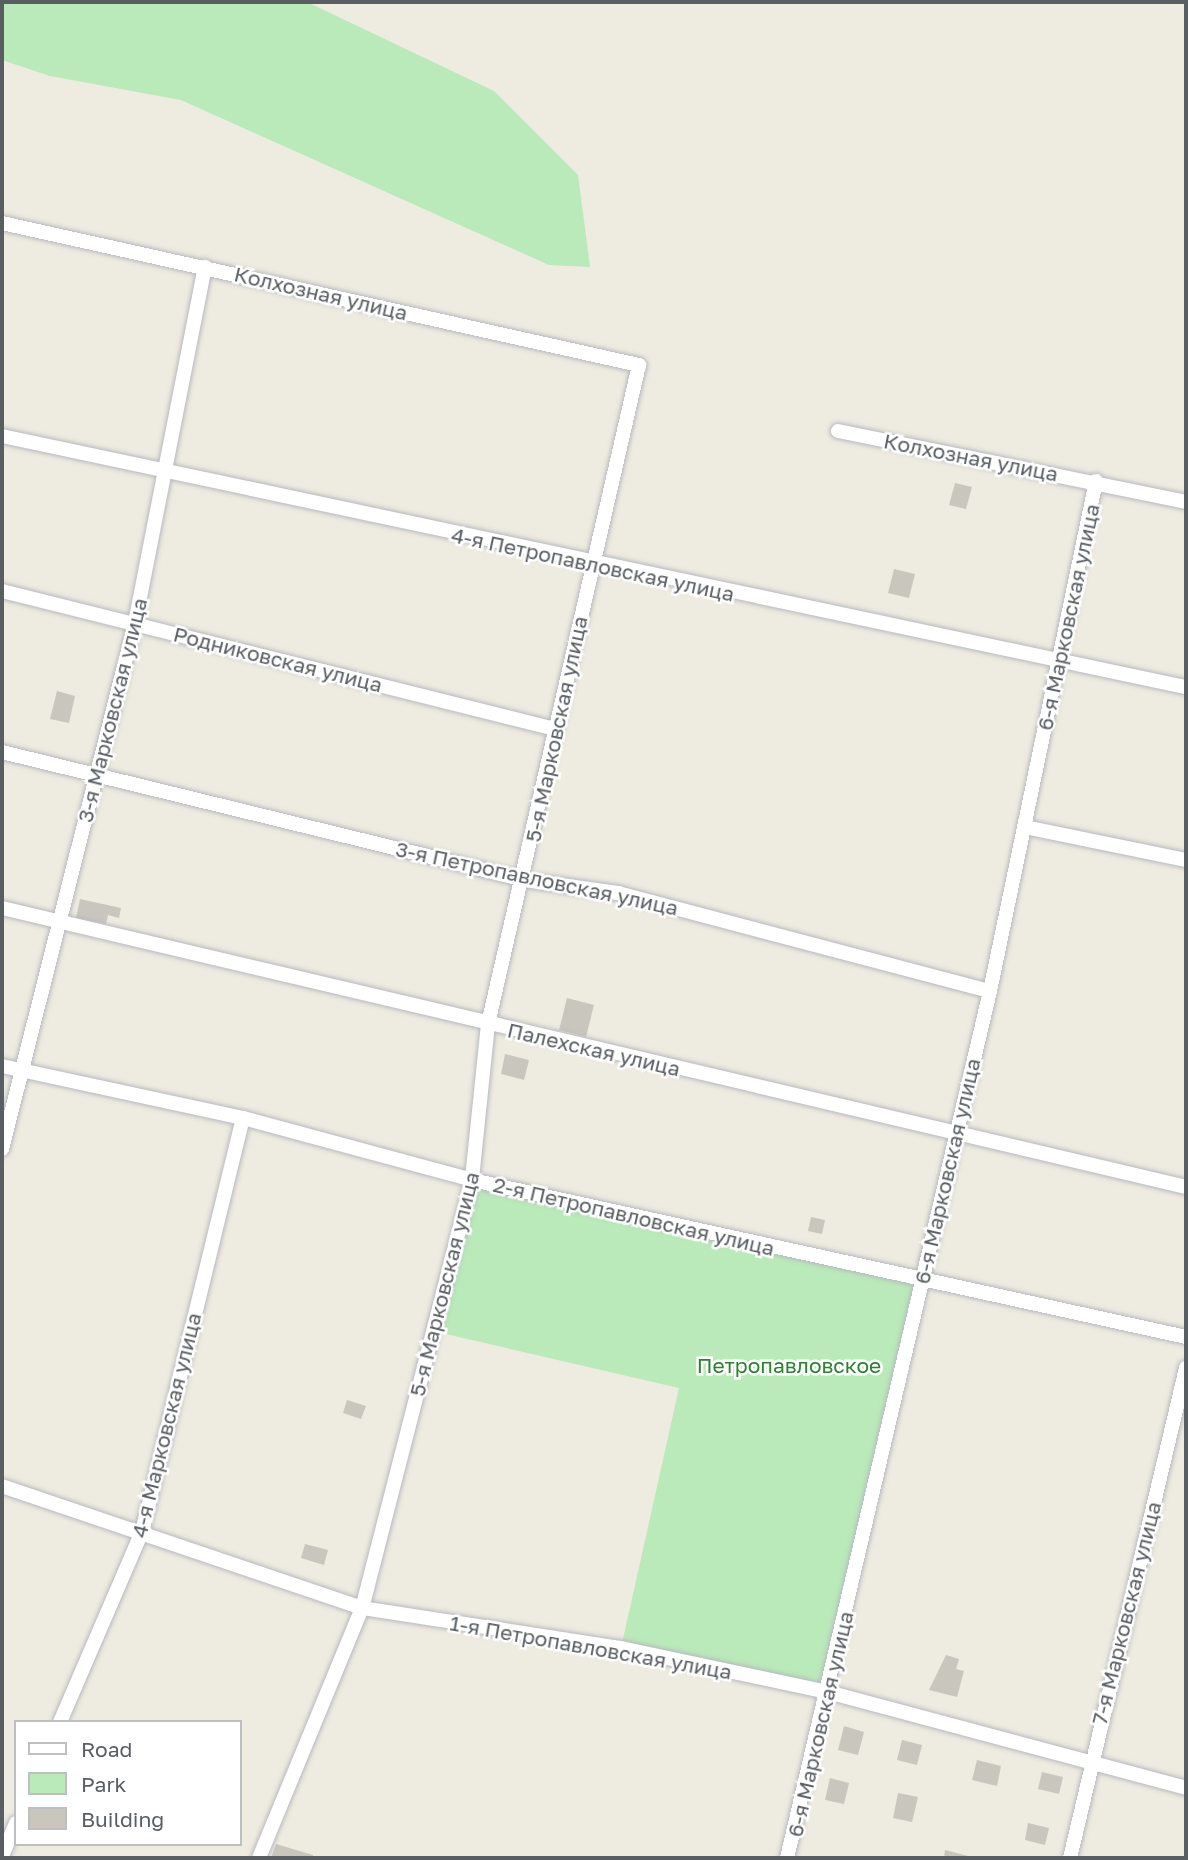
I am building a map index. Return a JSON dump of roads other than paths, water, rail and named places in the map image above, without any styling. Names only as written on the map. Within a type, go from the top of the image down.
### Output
[{"type":"street","name":"Колхозная улица","points":[[2,223],[639,365]]},
{"type":"street","name":"3-я Марковская улица","points":[[2,1149],[135,623],[169,474],[205,267]]},
{"type":"street","name":"5-я Марковская улица","points":[[259,1858],[362,1608],[472,1180],[488,1024],[525,880],[590,564],[639,365]]},
{"type":"street","name":"Колхозная улица","points":[[838,431],[1096,481],[1186,502]]},
{"type":"street","name":"4-я Петропавловская улица","points":[[2,436],[590,564],[1058,663],[1185,687]]},
{"type":"street","name":"6-я Марковская улица","points":[[787,1858],[990,991],[1096,481]]},
{"type":"street","name":"Родниковская улица","points":[[2,592],[555,729]]},
{"type":"street","name":"3-я Петропавловская улица","points":[[2,752],[525,880],[618,893],[990,991]]},
{"type":"street","points":[[1025,827],[1186,860]]},
{"type":"street","name":"Палехская улица","points":[[2,908],[1186,1187]]},
{"type":"street","name":"2-я Петропавловская улица","points":[[2,1066],[243,1118],[472,1180],[1186,1337]]},
{"type":"street","name":"4-я Марковская улица","points":[[61,1720],[142,1532],[243,1118]]},
{"type":"street","name":"7-я Марковская улица","points":[[1070,1858],[1090,1762],[1186,1368]]},
{"type":"street","name":"1-я Петропавловская улица","points":[[2,1486],[362,1608],[621,1648],[828,1692],[1186,1788]]},
{"type":"street","points":[[2,1856],[14,1829]]},
{"type":"park label","name":"Петропавловское","points":[[789,1365]]}]
